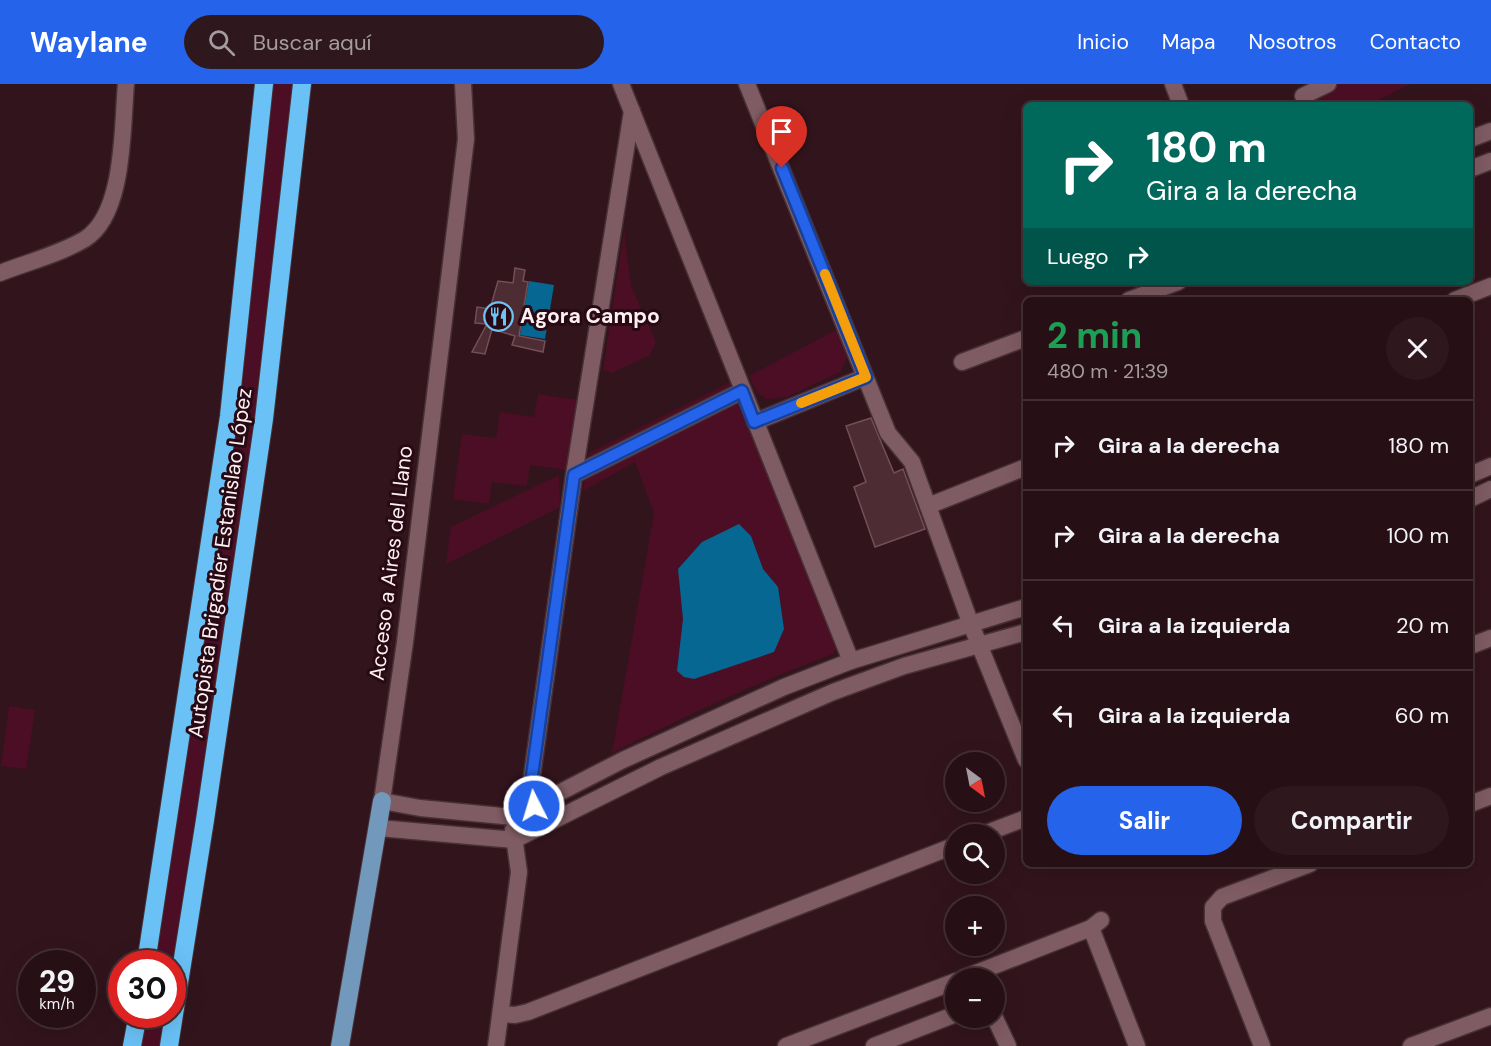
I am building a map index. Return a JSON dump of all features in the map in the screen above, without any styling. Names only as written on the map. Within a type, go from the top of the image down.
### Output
[{"type":"highway","name":"Autopista Brigadier Estanislao López","points":[[148,950],[229,416],[264,84]]},
{"type":"highway","name":"Autopista Brigadier Estanislao López","points":[[169,1046],[206,820],[264,419],[302,84]]},
{"type":"highway","points":[[132,1046],[135,1028]]},
{"type":"main road","name":"Acceso a Aires del Llano","points":[[340,1046],[382,801]]},
{"type":"street","points":[[0,273],[64,249],[86,238],[104,220],[113,201],[117,184],[126,84]]},
{"type":"street","name":"Acceso a Aires del Llano","points":[[382,801],[406,630],[466,139],[464,84]]},
{"type":"street","points":[[621,84],[851,661]]},
{"type":"street","points":[[747,84],[888,433],[912,462],[970,622],[981,644],[1023,752]]},
{"type":"street","points":[[1173,84],[1180,102]]},
{"type":"street","points":[[1302,95],[1328,84]]},
{"type":"street","points":[[534,806],[530,790],[574,475],[632,111]]},
{"type":"street","points":[[1473,138],[1491,131]]},
{"type":"street","points":[[1473,168],[1491,161]]},
{"type":"street","points":[[1137,297],[1170,285]]},
{"type":"street","points":[[1463,297],[1491,286]]},
{"type":"street","points":[[962,362],[1023,339]]},
{"type":"street","points":[[754,422],[866,377]]},
{"type":"street","points":[[574,475],[742,391]]},
{"type":"street","points":[[1473,474],[1491,466]]},
{"type":"street","points":[[928,506],[1023,468]]},
{"type":"street","points":[[1473,498],[1491,489]]},
{"type":"street","points":[[382,801],[420,808],[512,817],[701,723],[851,661],[970,622],[1023,608]]},
{"type":"street","points":[[379,828],[514,840],[661,767],[759,722],[894,670],[1023,633]]},
{"type":"street","points":[[1473,645],[1491,638]]},
{"type":"street","points":[[1473,803],[1491,796]]},
{"type":"street","points":[[496,1046],[519,872],[512,817]]},
{"type":"street","points":[[1005,826],[1023,819]]},
{"type":"street","points":[[501,1014],[515,1015],[528,1012],[945,849]]},
{"type":"street","points":[[1262,1046],[1213,921],[1214,907],[1222,897],[1302,867]]},
{"type":"street","points":[[988,968],[1096,925],[1137,1046]]},
{"type":"street","points":[[786,1046],[945,985]]},
{"type":"street","points":[[1411,1046],[1449,1039],[1491,1016]]},
{"type":"street","points":[[874,1046],[945,1018]]},
{"type":"street","points":[[1000,1028],[1008,1046]]},
{"type":"shaded area","points":[[264,84],[302,84],[182,950],[148,950],[168,814]]},
{"type":"shaded area","points":[[1339,84],[1410,84],[1375,102],[1317,102],[1321,93]]},
{"type":"shaded area","points":[[624,231],[631,286],[656,342],[650,355],[612,373],[603,370]]},
{"type":"shaded area","points":[[838,329],[847,358],[840,372],[787,397],[766,399],[756,391],[749,376]]},
{"type":"shaded area","points":[[733,381],[838,645],[833,654],[721,700],[612,753],[654,513],[635,462],[583,491],[589,453]]},
{"type":"shaded area","points":[[538,394],[578,400],[567,470],[530,465],[527,486],[492,482],[489,504],[453,499],[462,434],[496,438],[500,412],[534,417]]},
{"type":"shaded area","points":[[559,475],[560,507],[446,564],[451,527]]},
{"type":"shaded area","points":[[9,706],[35,710],[26,769],[1,766]]},
{"type":"shaded area","points":[[135,1028],[171,1028],[169,1046],[132,1046]]},
{"type":"water","points":[[529,281],[554,285],[545,339],[520,335]]},
{"type":"water","points":[[739,524],[751,536],[763,569],[778,587],[784,629],[774,652],[694,679],[684,677],[677,671],[683,619],[678,569],[702,542]]},
{"type":"building","name":"Agora Campo","points":[[515,268],[525,270],[523,281],[528,282],[519,336],[545,341],[543,352],[512,345],[515,336],[492,329],[485,354],[472,352],[487,324],[475,323],[477,307],[490,309],[498,281],[513,283]]},
{"type":"building","points":[[871,418],[894,473],[903,469],[925,529],[875,547],[854,487],[866,482],[846,426]]},
{"type":"slow traffic","points":[[801,403],[866,377],[825,274]]},
{"type":"place","name":"Agora Campo","points":[[499,316]]},
{"type":"route","points":[[534,806],[530,790],[574,475],[742,391],[754,422],[866,377],[782,168]]}]
